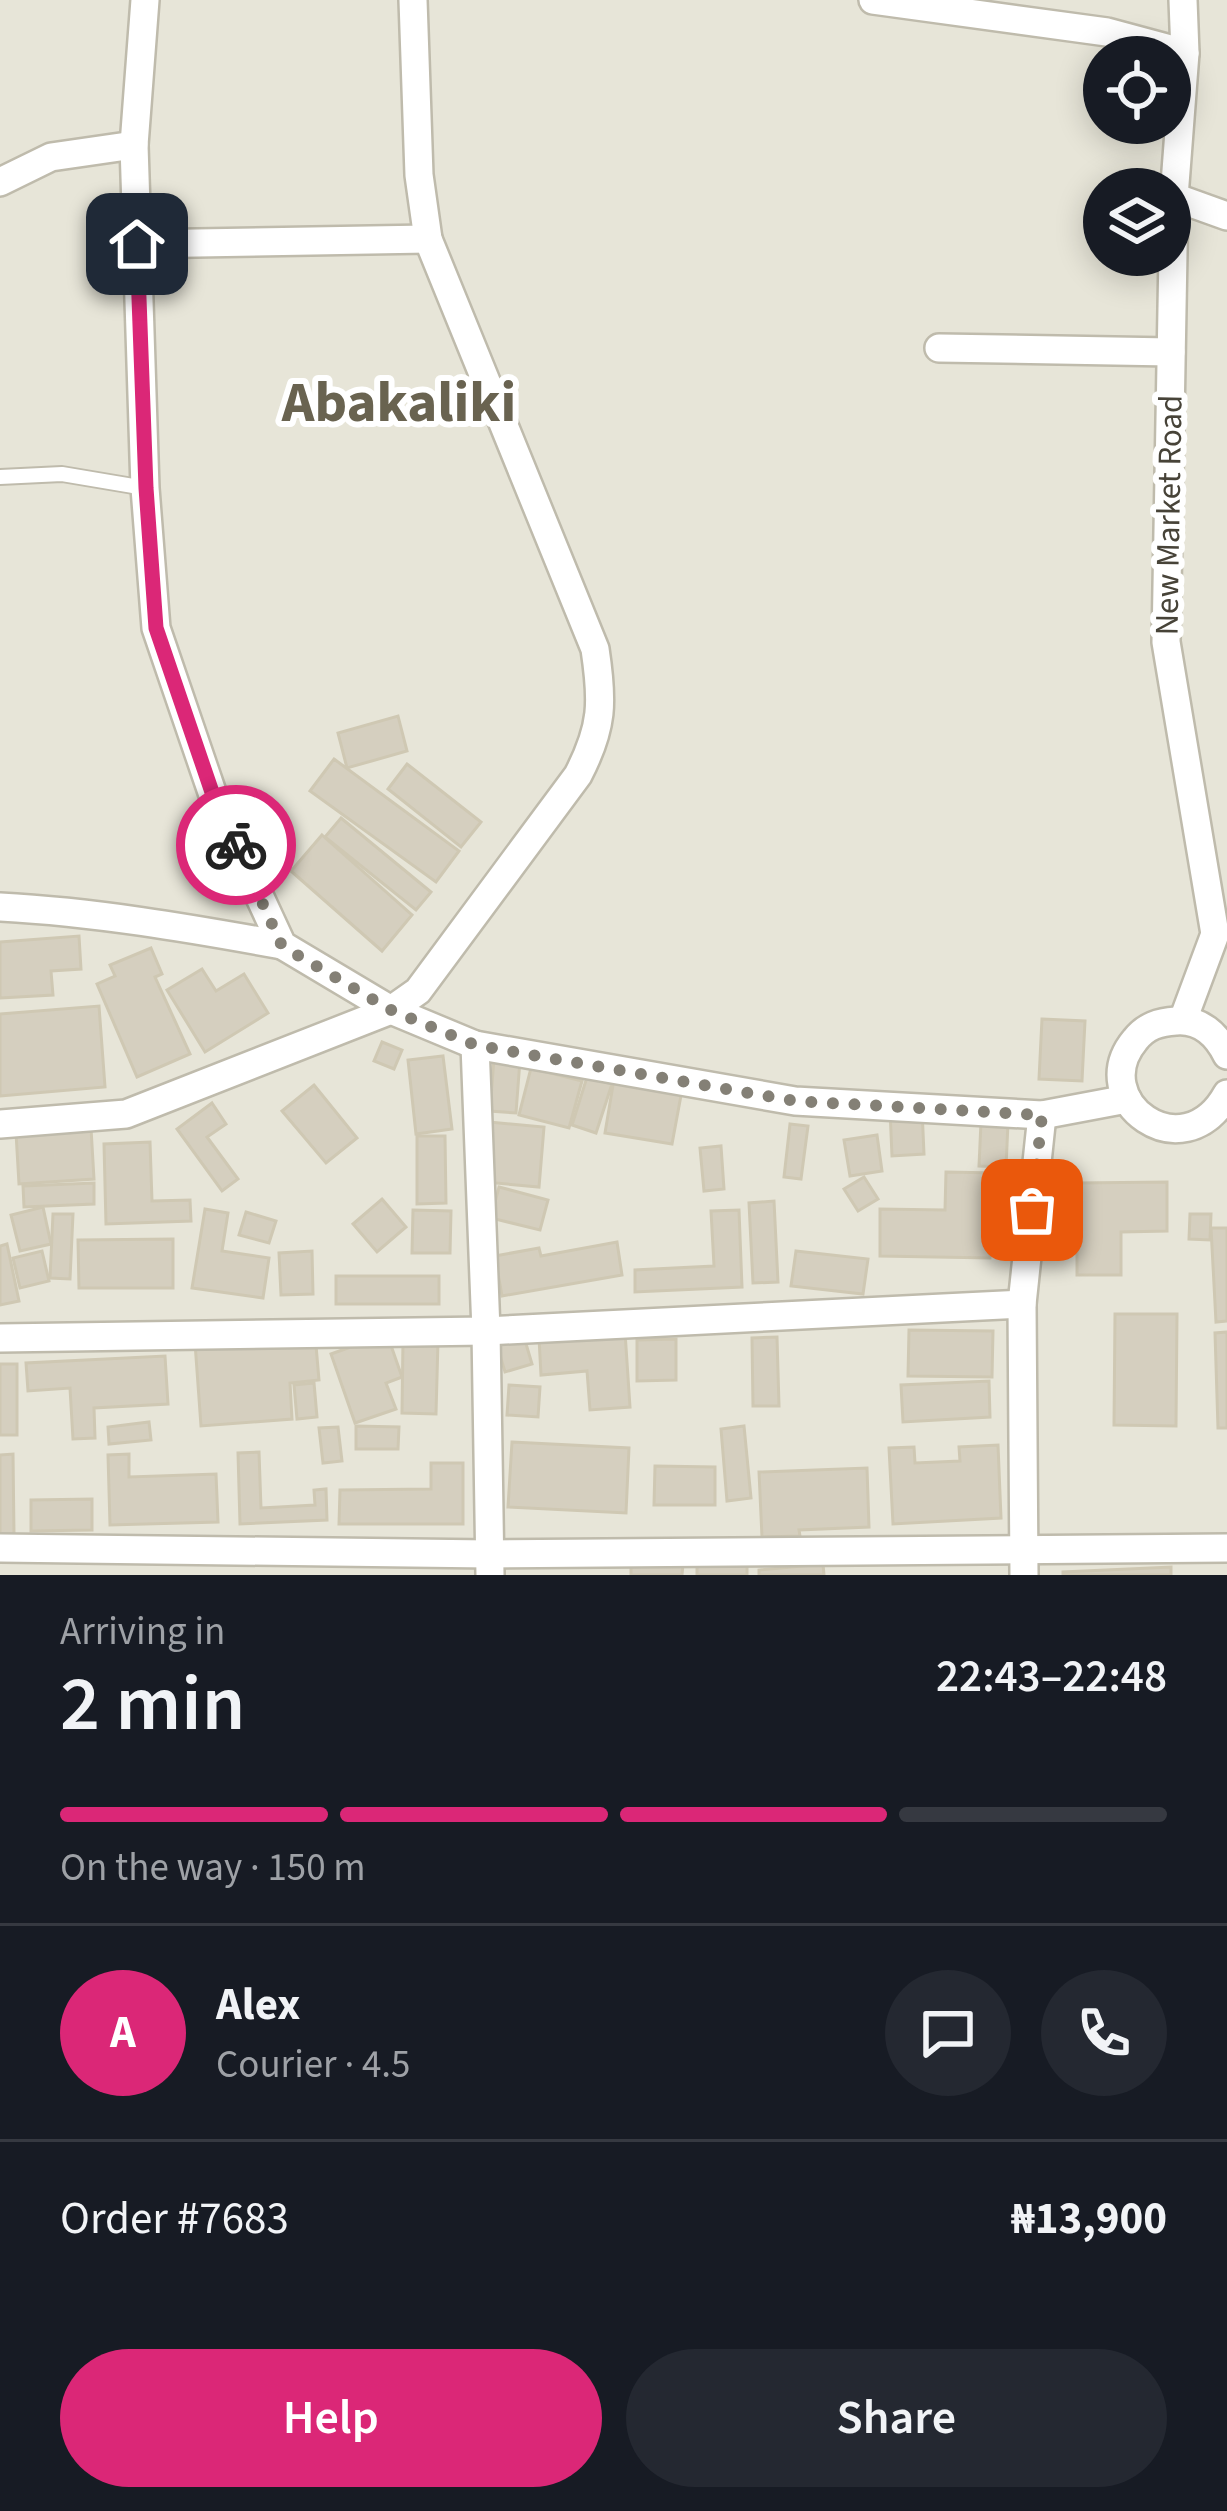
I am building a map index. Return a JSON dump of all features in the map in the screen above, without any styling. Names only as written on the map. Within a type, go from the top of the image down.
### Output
[{"type":"street","points":[[145,0],[134,145],[146,488],[156,628],[214,798],[282,946]]},
{"type":"street","points":[[0,1124],[126,1114],[391,1010],[418,991],[578,775],[596,739],[601,690],[595,649],[428,238],[419,176],[413,0]]},
{"type":"street","points":[[873,0],[1122,36]]},
{"type":"street","name":"New Market Road","points":[[1183,0],[1184,36]]},
{"type":"street","points":[[0,182],[51,157],[134,145]]},
{"type":"street","points":[[1191,203],[1227,216]]},
{"type":"street","points":[[137,244],[428,238]]},
{"type":"street","name":"New Market Road","points":[[1172,276],[1166,642],[1215,934],[1183,1020]]},
{"type":"street","points":[[939,348],[1171,352]]},
{"type":"street","points":[[0,908],[63,910],[154,922],[282,946],[391,1010],[475,1045],[795,1101],[1042,1115],[1127,1100]]},
{"type":"street","points":[[1224,1105],[1193,1126],[1174,1130],[1156,1126],[1127,1100],[1121,1076],[1129,1047],[1157,1023],[1183,1020],[1201,1025],[1216,1036],[1227,1055]]},
{"type":"street","points":[[475,1045],[490,1564]]},
{"type":"street","points":[[1024,1563],[1022,1304],[1042,1115]]},
{"type":"street","points":[[0,1338],[486,1330],[1022,1304]]},
{"type":"street","points":[[0,1549],[490,1564],[1024,1563],[1227,1548]]},
{"type":"lane","points":[[0,477],[62,474],[146,488]]},
{"type":"shaded area","name":"Abakaliki","points":[[0,0],[1227,0],[1227,1575],[0,1575]]},
{"type":"building","points":[[398,716],[407,751],[347,768],[338,733]]},
{"type":"building","points":[[334,759],[459,851],[436,882],[310,791]]},
{"type":"building","points":[[407,764],[481,822],[461,847],[388,789]]},
{"type":"building","points":[[341,818],[431,892],[416,910],[325,837]]},
{"type":"building","points":[[322,835],[412,915],[382,951],[291,871]]},
{"type":"building","points":[[79,936],[81,969],[51,971],[53,995],[0,998],[0,942]]},
{"type":"building","points":[[151,948],[162,974],[155,977],[190,1054],[137,1077],[97,984],[115,976],[110,965]]},
{"type":"building","points":[[202,969],[216,991],[244,974],[268,1013],[205,1052],[167,990]]},
{"type":"building","points":[[99,1006],[105,1087],[0,1096],[0,1014]]},
{"type":"building","points":[[1042,1019],[1085,1021],[1082,1081],[1039,1079]]},
{"type":"building","points":[[382,1042],[402,1050],[394,1069],[374,1061]]},
{"type":"building","points":[[443,1056],[452,1129],[416,1134],[408,1060]]},
{"type":"building","points":[[494,1058],[520,1060],[516,1113],[490,1111]]},
{"type":"building","points":[[531,1068],[582,1081],[569,1128],[519,1115]]},
{"type":"building","points":[[587,1077],[612,1084],[596,1133],[572,1125]]},
{"type":"building","points":[[614,1079],[682,1090],[672,1144],[605,1133]]},
{"type":"building","points":[[314,1085],[357,1138],[326,1163],[282,1111]]},
{"type":"building","points":[[212,1103],[226,1124],[207,1137],[238,1179],[222,1191],[177,1129]]},
{"type":"building","points":[[922,1109],[924,1154],[892,1156],[890,1110]]},
{"type":"building","points":[[489,1122],[544,1127],[539,1187],[484,1182]]},
{"type":"building","points":[[981,1122],[1008,1123],[1006,1167],[979,1166]]},
{"type":"building","points":[[790,1124],[808,1126],[801,1179],[784,1177]]},
{"type":"building","points":[[91,1128],[94,1179],[19,1184],[16,1133]]},
{"type":"building","points":[[877,1135],[882,1171],[850,1176],[844,1140]]},
{"type":"building","points":[[417,1136],[445,1136],[446,1203],[417,1204]]},
{"type":"building","points":[[150,1142],[152,1201],[190,1200],[191,1221],[106,1224],[104,1144]]},
{"type":"building","points":[[721,1146],[724,1189],[704,1191],[700,1148]]},
{"type":"building","points":[[946,1172],[996,1173],[990,1258],[880,1256],[880,1209],[945,1210]]},
{"type":"building","points":[[864,1177],[878,1199],[858,1211],[844,1189]]},
{"type":"building","points":[[1167,1182],[1167,1231],[1121,1232],[1121,1275],[1077,1275],[1077,1183]]},
{"type":"building","points":[[94,1183],[94,1204],[24,1207],[23,1186]]},
{"type":"building","points":[[499,1187],[548,1200],[540,1230],[491,1218]]},
{"type":"building","points":[[382,1199],[406,1227],[377,1252],[353,1224]]},
{"type":"building","points":[[774,1201],[778,1282],[753,1283],[749,1203]]},
{"type":"building","points":[[43,1207],[51,1244],[20,1251],[11,1215]]},
{"type":"building","points":[[205,1209],[228,1213],[222,1251],[269,1258],[263,1298],[192,1288]]},
{"type":"building","points":[[413,1210],[451,1211],[450,1253],[412,1253]]},
{"type":"building","points":[[739,1210],[742,1287],[635,1292],[635,1270],[714,1266],[711,1211]]},
{"type":"building","points":[[246,1212],[276,1221],[269,1243],[239,1235]]},
{"type":"building","points":[[53,1214],[73,1214],[70,1279],[50,1278]]},
{"type":"building","points":[[1190,1214],[1211,1214],[1210,1240],[1189,1239]]},
{"type":"building","points":[[1211,1228],[1227,1228],[1227,1321],[1216,1322]]},
{"type":"building","points":[[173,1239],[173,1288],[79,1288],[78,1240]]},
{"type":"building","points":[[617,1242],[622,1275],[502,1296],[495,1256],[539,1248],[541,1256]]},
{"type":"building","points":[[7,1244],[19,1301],[0,1305],[0,1246]]},
{"type":"building","points":[[42,1251],[49,1281],[20,1288],[13,1258]]},
{"type":"building","points":[[312,1251],[313,1294],[281,1295],[279,1253]]},
{"type":"building","points":[[796,1251],[868,1259],[863,1294],[791,1286]]},
{"type":"building","points":[[336,1276],[439,1276],[439,1304],[336,1304]]},
{"type":"building","points":[[1115,1314],[1177,1314],[1176,1426],[1114,1425]]},
{"type":"building","points":[[909,1330],[993,1331],[992,1377],[908,1376]]},
{"type":"building","points":[[625,1332],[630,1407],[590,1410],[587,1371],[541,1375],[539,1338]]},
{"type":"building","points":[[1227,1332],[1227,1428],[1218,1428],[1215,1333]]},
{"type":"building","points":[[315,1334],[319,1380],[290,1383],[292,1419],[201,1426],[195,1343]]},
{"type":"building","points":[[387,1334],[402,1377],[386,1383],[396,1409],[355,1423],[331,1354]]},
{"type":"building","points":[[524,1337],[532,1364],[505,1372],[497,1345]]},
{"type":"building","points":[[777,1337],[779,1406],[753,1406],[752,1338]]},
{"type":"building","points":[[676,1339],[676,1380],[637,1381],[637,1340]]},
{"type":"building","points":[[403,1340],[438,1341],[436,1414],[402,1413]]},
{"type":"building","points":[[165,1356],[168,1404],[94,1408],[95,1438],[73,1439],[70,1388],[28,1391],[26,1363]]},
{"type":"building","points":[[0,1364],[17,1364],[17,1435],[0,1435]]},
{"type":"building","points":[[989,1381],[990,1417],[903,1422],[901,1385]]},
{"type":"building","points":[[314,1383],[317,1417],[297,1419],[294,1385]]},
{"type":"building","points":[[509,1385],[540,1387],[538,1417],[507,1415]]},
{"type":"building","points":[[149,1422],[151,1440],[109,1444],[108,1427]]},
{"type":"building","points":[[356,1426],[399,1427],[398,1449],[356,1449]]},
{"type":"building","points":[[744,1426],[751,1498],[727,1501],[721,1429]]},
{"type":"building","points":[[338,1427],[342,1461],[323,1463],[319,1428]]},
{"type":"building","points":[[512,1442],[629,1448],[626,1513],[508,1507]]},
{"type":"building","points":[[998,1445],[1001,1518],[893,1524],[889,1448],[914,1447],[915,1463],[960,1461],[959,1447]]},
{"type":"building","points":[[259,1452],[261,1508],[315,1505],[314,1490],[326,1489],[327,1520],[240,1524],[238,1453]]},
{"type":"building","points":[[13,1454],[14,1534],[0,1535],[0,1455]]},
{"type":"building","points":[[129,1454],[129,1477],[216,1474],[218,1522],[110,1525],[108,1455]]},
{"type":"building","points":[[431,1463],[463,1463],[463,1524],[339,1524],[340,1490],[431,1489]]},
{"type":"building","points":[[655,1466],[715,1467],[715,1505],[654,1505]]},
{"type":"building","points":[[867,1468],[869,1527],[762,1537],[759,1472]]},
{"type":"building","points":[[92,1499],[92,1530],[31,1531],[31,1500]]},
{"type":"building","points":[[697,1562],[747,1562],[747,1575],[697,1575]]},
{"type":"building","points":[[631,1564],[683,1564],[682,1575],[631,1575]]},
{"type":"building","points":[[823,1564],[824,1575],[759,1575],[759,1570]]},
{"type":"building","points":[[1171,1567],[1171,1575],[1063,1575],[1063,1572]]},
{"type":"way so far","points":[[236,845],[282,946],[391,1010],[475,1045],[795,1101],[1042,1115],[1032,1210]]},
{"type":"district","name":"Abakaliki","points":[[399,403]]},
{"type":"route","points":[[137,244],[156,628],[214,798],[236,845]]}]
